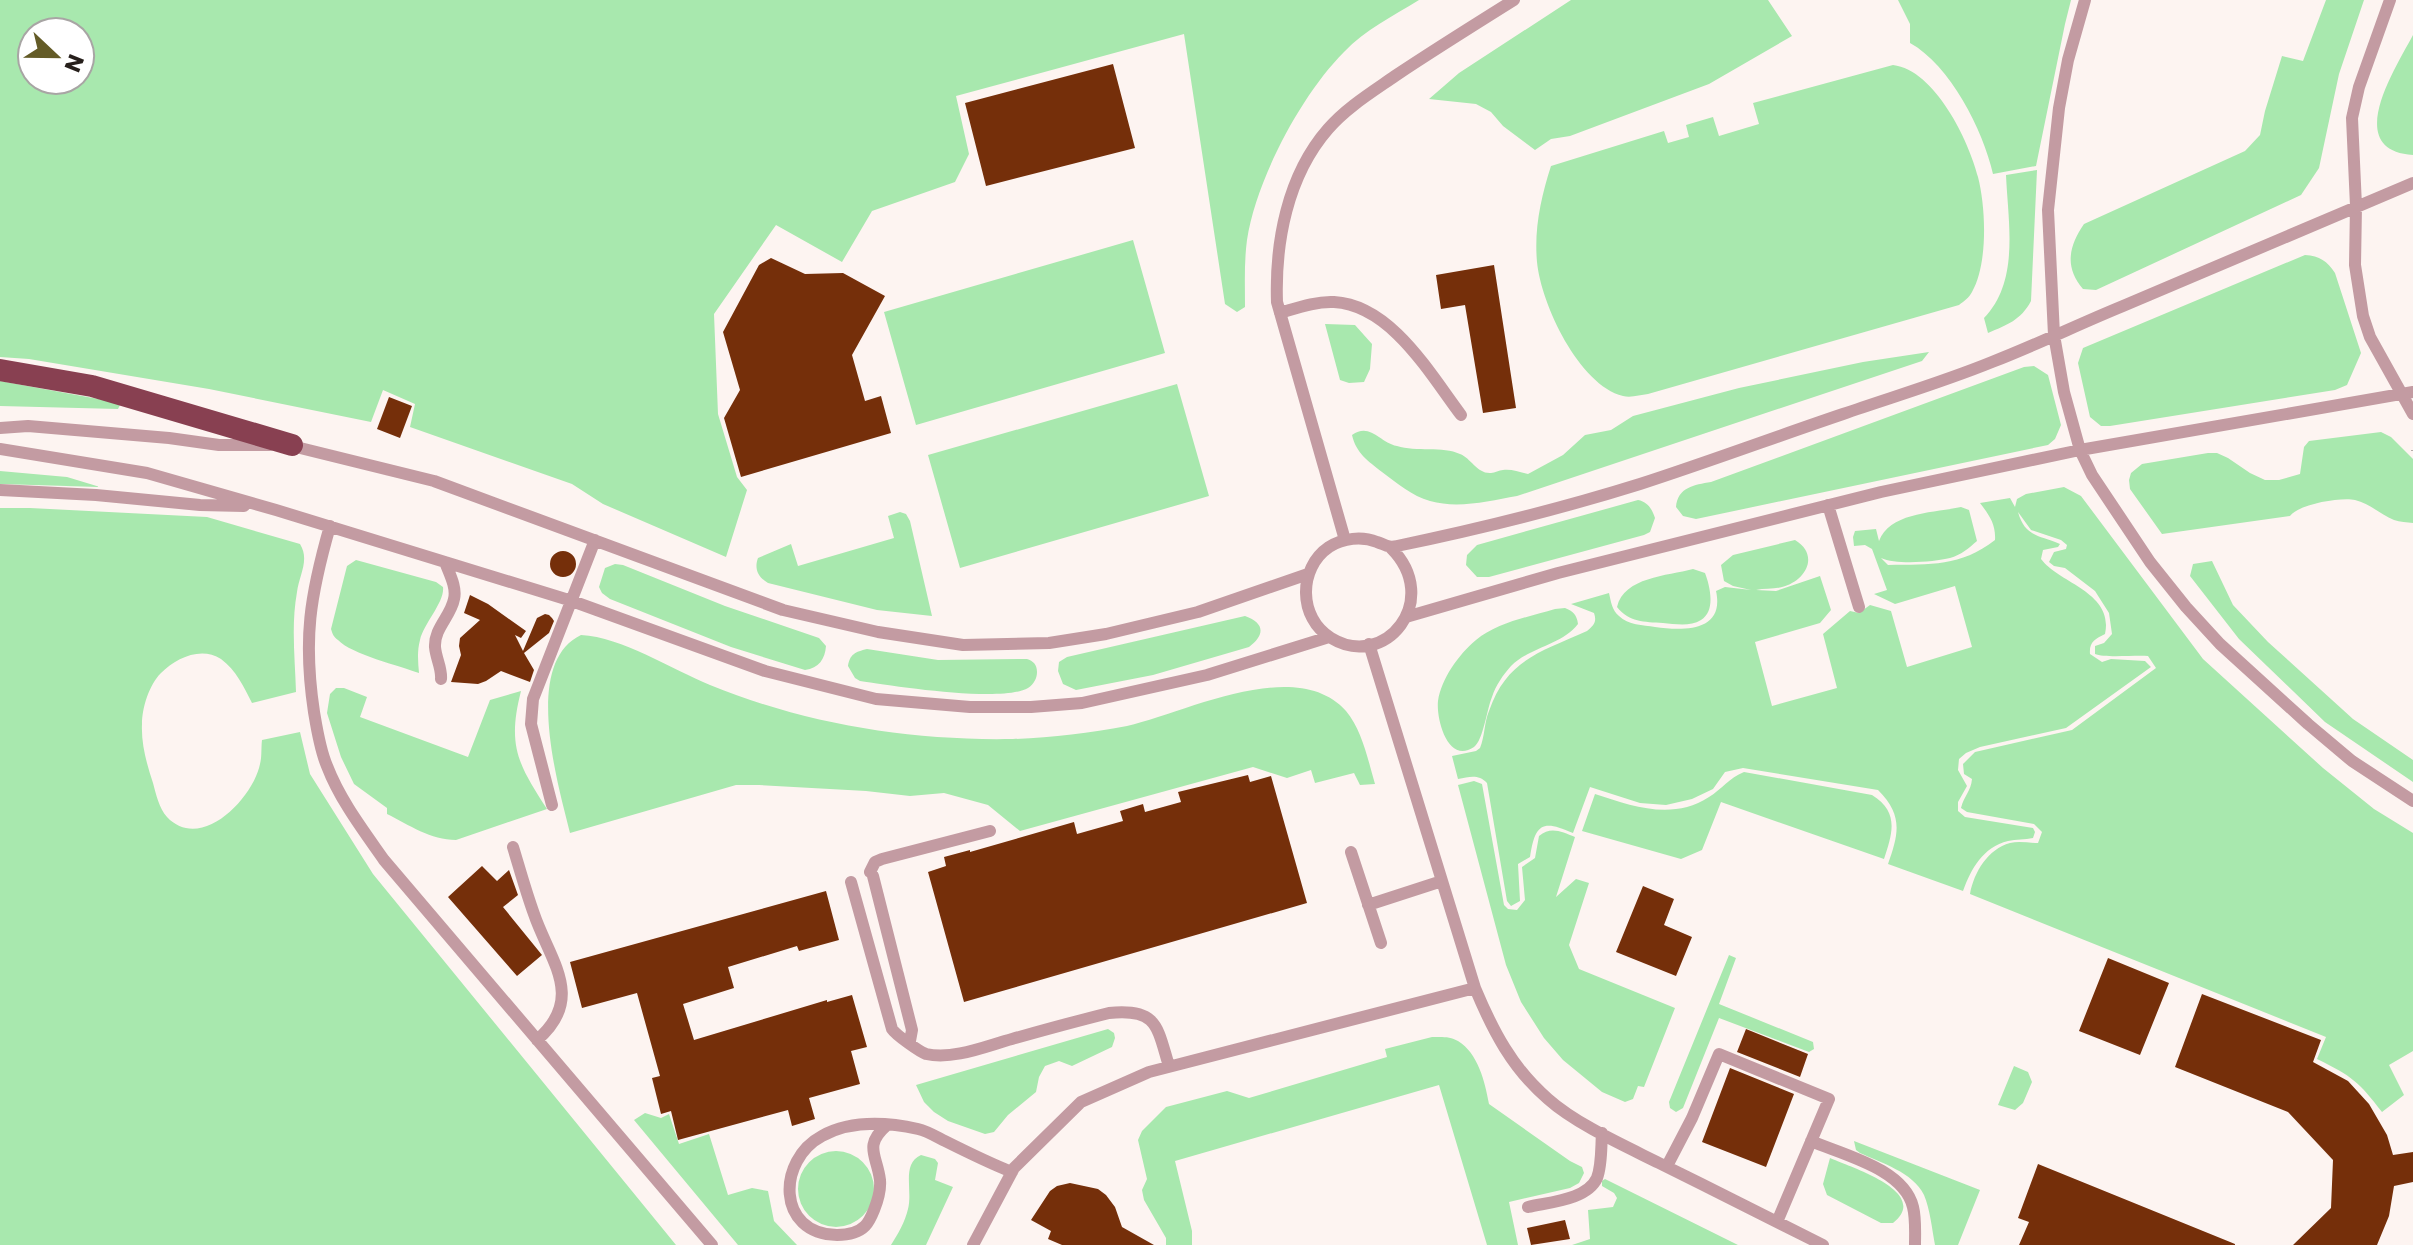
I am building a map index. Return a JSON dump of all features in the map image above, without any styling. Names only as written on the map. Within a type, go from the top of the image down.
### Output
[{"type":"highway","points":[[0,370],[92,386],[292,445]]},
{"type":"lane","points":[[1345,540],[1277,302],[1276,268],[1286,210],[1307,161],[1321,138],[1341,116],[1514,0]]},
{"type":"lane","points":[[2085,0],[2068,60],[2048,210],[2054,335],[2064,392],[2080,450],[2092,475],[2150,562],[2220,644],[2341,752],[2413,801]]},
{"type":"lane","points":[[2390,0],[2359,87],[2352,118],[2355,265],[2363,316],[2370,337],[2407,393],[2413,414]]},
{"type":"lane","points":[[1391,548],[1509,521],[1639,484],[1990,363],[2413,183]]},
{"type":"lane","points":[[1280,313],[1307,305],[1335,302],[1360,308],[1402,337],[1461,415]]},
{"type":"lane","points":[[1406,617],[1558,573],[1828,505],[2080,450],[2407,393]]},
{"type":"lane","points":[[0,428],[28,426],[219,445],[292,445],[434,481],[783,610],[849,626],[963,645],[1049,643],[1106,634],[1198,612],[1308,574]]},
{"type":"lane","points":[[0,449],[147,473],[263,506],[572,601],[765,671],[876,699],[970,707],[1082,703],[1207,675],[1329,637]]},
{"type":"lane","points":[[0,490],[200,505],[263,506]]},
{"type":"lane","points":[[1828,505],[1859,607]]},
{"type":"lane","points":[[330,526],[312,595],[307,651],[316,725],[326,765],[352,814],[384,860],[712,1245]]},
{"type":"lane","points":[[1363,538],[1391,548],[1406,566],[1412,583],[1412,600],[1406,617],[1396,631],[1381,641],[1346,644],[1329,637],[1316,625],[1308,610],[1305,592],[1308,574],[1317,559],[1330,547],[1345,540],[1363,538]]},
{"type":"lane","points":[[552,805],[531,724],[533,699],[595,540]]},
{"type":"lane","points":[[441,679],[442,670],[435,647],[437,635],[454,601],[452,578],[445,562]]},
{"type":"lane","points":[[1369,644],[1475,988],[1495,1034],[1509,1056],[1549,1101],[1602,1133],[1823,1245]]},
{"type":"lane","points":[[910,1041],[912,1030],[872,874],[875,862],[990,831]]},
{"type":"lane","points":[[513,847],[534,916],[561,978],[563,991],[553,1023],[537,1040]]},
{"type":"lane","points":[[1351,852],[1381,943]]},
{"type":"lane","points":[[1368,905],[1442,881]]},
{"type":"lane","points":[[851,882],[892,1029],[896,1035],[910,1041],[919,1052],[947,1055],[1109,1013],[1129,1011],[1144,1015],[1156,1025],[1169,1066]]},
{"type":"lane","points":[[973,1245],[1012,1172],[1081,1102],[1169,1066],[1475,988]]},
{"type":"lane","points":[[1667,1166],[1692,1118],[1719,1054],[1829,1099],[1777,1222]]},
{"type":"lane","points":[[887,1125],[875,1137],[873,1145],[880,1195],[865,1226],[846,1235],[835,1235],[806,1225],[791,1207],[788,1195],[795,1163],[820,1136],[840,1128],[864,1123],[887,1125],[920,1129],[1012,1172]]},
{"type":"lane","points":[[1528,1207],[1580,1194],[1588,1189],[1598,1172],[1602,1133]]},
{"type":"lane","points":[[1811,1141],[1876,1168],[1901,1185],[1910,1196],[1914,1210],[1915,1245]]},
{"type":"green space","points":[[0,0],[1419,0],[1352,44],[1328,70],[1297,115],[1270,165],[1252,216],[1246,248],[1245,307],[1237,312],[1225,304],[1184,34],[956,96],[969,154],[955,182],[872,211],[842,262],[776,225],[714,314],[718,414],[737,477],[747,490],[726,557],[603,504],[572,484],[410,427],[415,404],[383,390],[371,422],[209,389],[29,359],[0,357]]},
{"type":"green space","points":[[1571,0],[1768,0],[1792,36],[1709,84],[1570,136],[1551,139],[1535,150],[1503,126],[1491,112],[1476,104],[1429,99],[1459,73]]},
{"type":"green space","points":[[1898,0],[2071,0],[2036,166],[1993,174],[1981,138],[1963,100],[1925,53],[1910,43],[1910,24]]},
{"type":"green space","points":[[2326,0],[2364,0],[2339,74],[2319,168],[2301,195],[2096,290],[2083,289],[2073,273],[2071,256],[2084,224],[2245,151],[2260,135],[2282,56],[2303,61]]},
{"type":"green space","points":[[2413,35],[2413,155],[2392,150],[2381,139],[2377,124],[2386,87]]},
{"type":"green space","points":[[1893,65],[1908,70],[1936,93],[1958,127],[1973,162],[1981,190],[1984,236],[1981,267],[1968,298],[1959,305],[1648,394],[1623,396],[1607,389],[1592,376],[1565,341],[1540,279],[1537,225],[1551,166],[1664,131],[1668,143],[1689,137],[1686,125],[1713,117],[1719,136],[1759,124],[1753,103]]},
{"type":"green space","points":[[2037,170],[2031,301],[2018,317],[1988,333],[1984,318],[2003,287],[2007,269],[2009,231],[2006,175]]},
{"type":"green space","points":[[1133,240],[1165,353],[916,425],[884,312]]},
{"type":"green space","points":[[2305,255],[2323,260],[2335,273],[2361,353],[2347,385],[2335,390],[2110,426],[2101,426],[2090,417],[2078,363],[2083,348]]},
{"type":"green space","points":[[1325,324],[1355,325],[1372,344],[1370,369],[1364,382],[1340,380]]},
{"type":"green space","points":[[1929,352],[1922,361],[1517,496],[1485,502],[1451,504],[1417,496],[1367,460],[1356,447],[1352,435],[1364,431],[1397,446],[1453,452],[1464,456],[1486,473],[1506,470],[1528,474],[1563,455],[1585,435],[1611,430],[1633,416],[1739,388],[1863,362]]},
{"type":"green space","points":[[2034,366],[2048,375],[2061,425],[2055,439],[2048,445],[1696,519],[1683,516],[1676,507],[1683,491],[1693,486]]},
{"type":"green space","points":[[0,381],[120,405],[118,409],[0,406]]},
{"type":"green space","points":[[1177,384],[1209,496],[960,568],[928,455]]},
{"type":"green space","points":[[2381,432],[2391,437],[2413,459],[2413,523],[2394,520],[2349,499],[2321,502],[2290,516],[2162,534],[2130,489],[2131,473],[2142,464],[2208,453],[2228,458],[2265,480],[2279,480],[2300,474],[2304,447],[2309,441]]},
{"type":"green space","points":[[0,471],[67,477],[100,487],[0,484]]},
{"type":"green space","points":[[2064,487],[2081,496],[2203,659],[2323,768],[2374,809],[2413,833],[2413,1051],[2389,1065],[2404,1095],[2382,1112],[2354,1081],[2317,1059],[2326,1037],[1970,894],[1979,870],[1995,850],[2010,843],[2038,843],[2042,832],[2034,824],[1967,812],[1961,808],[1972,779],[1964,774],[1963,764],[1975,752],[2072,730],[2156,668],[2148,656],[2095,654],[2095,646],[2104,643],[2112,634],[2109,613],[2095,591],[2065,568],[2049,562],[2054,552],[2066,549],[2067,545],[2031,530],[2018,512],[2029,531],[2060,544],[2043,550],[2041,559],[2094,598],[2101,608],[2106,620],[2105,634],[2093,641],[2090,654],[2102,662],[2111,659],[2145,661],[2151,667],[2066,728],[1980,747],[1959,759],[1958,770],[1967,786],[1958,802],[1958,811],[1965,817],[2033,828],[2033,838],[2008,841],[1992,848],[1974,867],[1963,891],[1888,864],[1895,843],[1895,816],[1878,790],[1743,768],[1725,772],[1713,789],[1692,799],[1666,805],[1640,803],[1590,787],[1573,833],[1554,826],[1542,827],[1538,831],[1530,857],[1518,864],[1520,901],[1511,906],[1507,901],[1487,783],[1477,777],[1458,779],[1452,756],[1480,748],[1496,693],[1516,668],[1593,625],[1594,613],[1571,604],[1609,593],[1615,611],[1631,623],[1678,629],[1699,626],[1714,614],[1716,591],[1725,587],[1751,590],[1724,581],[1721,565],[1733,555],[1795,540],[1807,553],[1807,567],[1803,573],[1782,587],[1756,590],[1776,591],[1820,576],[1831,610],[1820,623],[1755,642],[1772,706],[1837,688],[1823,634],[1850,611],[1859,613],[1870,605],[1891,611],[1907,667],[1972,647],[1955,586],[1895,604],[1874,594],[1887,590],[1872,549],[1865,545],[1854,546],[1855,531],[1876,529],[1879,541],[1885,531],[1903,519],[1961,507],[1969,510],[1977,541],[1961,553],[1925,562],[1896,562],[1881,558],[1888,565],[1957,560],[1995,540],[1993,524],[1980,503],[2010,498],[2015,507],[2017,499],[2026,494]]},
{"type":"green space","points":[[1638,500],[1649,506],[1655,518],[1650,532],[1644,535],[1489,577],[1477,577],[1466,565],[1467,555],[1477,545]]},
{"type":"green space","points":[[0,508],[207,517],[300,544],[304,562],[294,617],[296,692],[252,703],[231,668],[221,659],[205,654],[189,656],[174,663],[153,684],[143,711],[142,739],[162,809],[180,826],[195,829],[210,825],[224,817],[247,792],[260,764],[262,740],[300,732],[310,774],[373,874],[676,1245],[0,1245]]},
{"type":"green space","points":[[900,512],[906,514],[910,521],[932,616],[877,610],[768,583],[758,572],[758,558],[791,544],[798,566],[894,538],[888,516]]},
{"type":"green space","points":[[356,560],[436,582],[443,587],[441,599],[420,640],[419,673],[353,650],[333,635],[331,629],[347,566]]},
{"type":"green space","points":[[2212,561],[2233,605],[2268,642],[2353,719],[2413,760],[2413,782],[2325,722],[2239,639],[2190,576],[2193,564]]},
{"type":"green space","points":[[615,564],[819,638],[826,646],[823,659],[818,665],[805,670],[731,647],[610,599],[599,587],[605,568]]},
{"type":"green space","points":[[1693,569],[1705,573],[1710,598],[1709,611],[1697,622],[1643,621],[1627,616],[1617,607],[1621,597],[1637,584]]},
{"type":"green space","points":[[1565,608],[1574,614],[1578,624],[1563,637],[1527,654],[1508,669],[1490,702],[1477,744],[1465,751],[1457,750],[1442,728],[1438,701],[1447,676],[1463,652],[1476,640],[1504,624]]},
{"type":"green space","points":[[1245,616],[1256,622],[1260,630],[1258,638],[1249,647],[1153,675],[1076,690],[1063,684],[1058,671],[1059,662],[1067,657]]},
{"type":"green space","points":[[581,635],[630,647],[710,685],[783,710],[858,727],[936,737],[1013,739],[1084,733],[1127,726],[1240,693],[1270,688],[1299,688],[1325,695],[1346,711],[1360,736],[1375,784],[1360,785],[1354,773],[1315,783],[1311,770],[1287,778],[1253,767],[1020,831],[988,805],[944,793],[910,796],[736,785],[570,833],[553,756],[548,697],[553,671],[563,650]]},
{"type":"green space","points":[[867,649],[938,660],[1027,659],[1035,665],[1037,674],[1028,688],[995,694],[947,692],[860,681],[848,666],[854,654]]},
{"type":"green space","points":[[336,688],[367,697],[360,717],[468,757],[490,700],[521,691],[515,741],[522,766],[547,809],[456,840],[429,835],[387,814],[387,808],[354,784],[341,757],[327,713],[330,694]]},
{"type":"green space","points":[[1744,772],[1872,795],[1887,808],[1892,823],[1884,859],[1721,802],[1702,850],[1681,859],[1582,831],[1595,794],[1652,809],[1681,808],[1709,797]]},
{"type":"green space","points":[[1474,781],[1482,784],[1504,905],[1517,910],[1525,900],[1522,867],[1535,858],[1539,836],[1552,831],[1575,837],[1556,897],[1576,879],[1589,883],[1569,945],[1579,969],[1675,1008],[1644,1087],[1638,1086],[1633,1099],[1625,1102],[1602,1092],[1563,1060],[1544,1038],[1521,1002],[1506,965],[1458,785]]},
{"type":"green space","points":[[1729,955],[1736,958],[1719,1004],[1813,1042],[1814,1049],[1809,1052],[1719,1018],[1683,1108],[1676,1112],[1670,1108],[1669,1102]]},
{"type":"green space","points":[[1108,1029],[1114,1033],[1112,1047],[1072,1066],[1059,1061],[1045,1066],[1036,1092],[1008,1115],[994,1132],[985,1134],[948,1121],[924,1102],[916,1085]]},
{"type":"green space","points":[[1432,1037],[1452,1038],[1465,1046],[1480,1069],[1489,1104],[1582,1167],[1584,1173],[1579,1183],[1570,1188],[1509,1202],[1518,1245],[1487,1245],[1439,1085],[1175,1161],[1192,1231],[1192,1245],[1166,1245],[1166,1238],[1144,1200],[1142,1190],[1147,1179],[1138,1140],[1142,1131],[1166,1107],[1227,1091],[1249,1098],[1387,1057],[1385,1049]]},
{"type":"green space","points":[[2014,1066],[2028,1072],[2032,1082],[2023,1103],[2015,1110],[1998,1105]]},
{"type":"green space","points":[[645,1113],[661,1118],[669,1114],[679,1144],[709,1134],[728,1195],[752,1188],[768,1191],[774,1221],[797,1245],[738,1245],[634,1120]]},
{"type":"green space","points":[[1854,1141],[1980,1190],[1958,1245],[1935,1245],[1928,1206],[1919,1187],[1896,1169],[1860,1153]]},
{"type":"green space","points":[[836,1151],[850,1154],[863,1162],[871,1175],[874,1189],[871,1203],[863,1216],[850,1224],[836,1227],[822,1224],[809,1216],[801,1203],[798,1189],[801,1175],[809,1162],[822,1154]]},
{"type":"green space","points":[[921,1155],[938,1163],[935,1180],[953,1187],[926,1245],[891,1245],[908,1209],[911,1165]]},
{"type":"green space","points":[[1830,1158],[1869,1174],[1895,1191],[1902,1201],[1902,1212],[1893,1223],[1881,1223],[1827,1195],[1823,1184]]},
{"type":"green space","points":[[1605,1179],[1738,1245],[1572,1245],[1590,1239],[1588,1210],[1613,1207],[1617,1198],[1602,1186]]},
{"type":"building","points":[[1113,64],[1135,148],[986,186],[965,103]]},
{"type":"building","points":[[771,258],[805,274],[843,273],[885,296],[852,355],[865,401],[881,396],[891,433],[741,477],[724,418],[740,390],[723,332],[759,265]]},
{"type":"building","points":[[1494,265],[1516,408],[1483,413],[1465,305],[1441,309],[1436,275]]},
{"type":"building","points":[[389,397],[412,406],[400,438],[377,429]]},
{"type":"building","points":[[563,551],[572,555],[576,564],[572,573],[563,577],[554,573],[550,564],[554,555]]},
{"type":"building","points":[[470,595],[526,631],[521,638],[515,635],[523,651],[537,618],[545,614],[552,618],[554,621],[549,633],[524,653],[534,670],[530,682],[501,671],[478,684],[451,682],[461,655],[460,638],[480,620],[464,613]]},
{"type":"building","points":[[1248,775],[1250,782],[1271,776],[1307,903],[964,1002],[928,872],[946,866],[944,857],[1074,822],[1077,834],[1123,821],[1120,811],[1143,804],[1145,812],[1181,802],[1178,792]]},
{"type":"building","points":[[482,866],[497,881],[509,870],[518,895],[503,907],[542,955],[517,976],[448,897]]},
{"type":"building","points":[[1643,886],[1674,899],[1664,925],[1692,937],[1676,976],[1616,952]]},
{"type":"building","points":[[826,891],[839,940],[799,951],[797,946],[728,967],[734,988],[683,1004],[694,1040],[852,995],[867,1047],[851,1051],[860,1084],[809,1098],[815,1119],[792,1126],[788,1110],[678,1140],[671,1111],[661,1114],[652,1078],[660,1076],[637,993],[582,1008],[570,962]]},
{"type":"building","points":[[2108,958],[2169,983],[2140,1055],[2079,1031]]},
{"type":"building","points":[[2202,994],[2321,1040],[2313,1062],[2348,1081],[2369,1104],[2387,1135],[2393,1155],[2413,1152],[2413,1182],[2394,1186],[2389,1216],[2377,1245],[2293,1245],[2331,1208],[2333,1160],[2288,1112],[2175,1067]]},
{"type":"building","points":[[1746,1029],[1808,1054],[1800,1077],[1737,1052]]},
{"type":"building","points":[[1730,1068],[1794,1094],[1766,1167],[1702,1142]]},
{"type":"building","points":[[2038,1164],[2235,1245],[2019,1245],[2029,1222],[2018,1218]]},
{"type":"building","points":[[1070,1183],[1098,1189],[1115,1207],[1122,1227],[1154,1245],[1062,1245],[1048,1239],[1051,1231],[1031,1220],[1050,1191]]},
{"type":"building","points":[[1565,1220],[1570,1239],[1531,1245],[1527,1228]]}]
